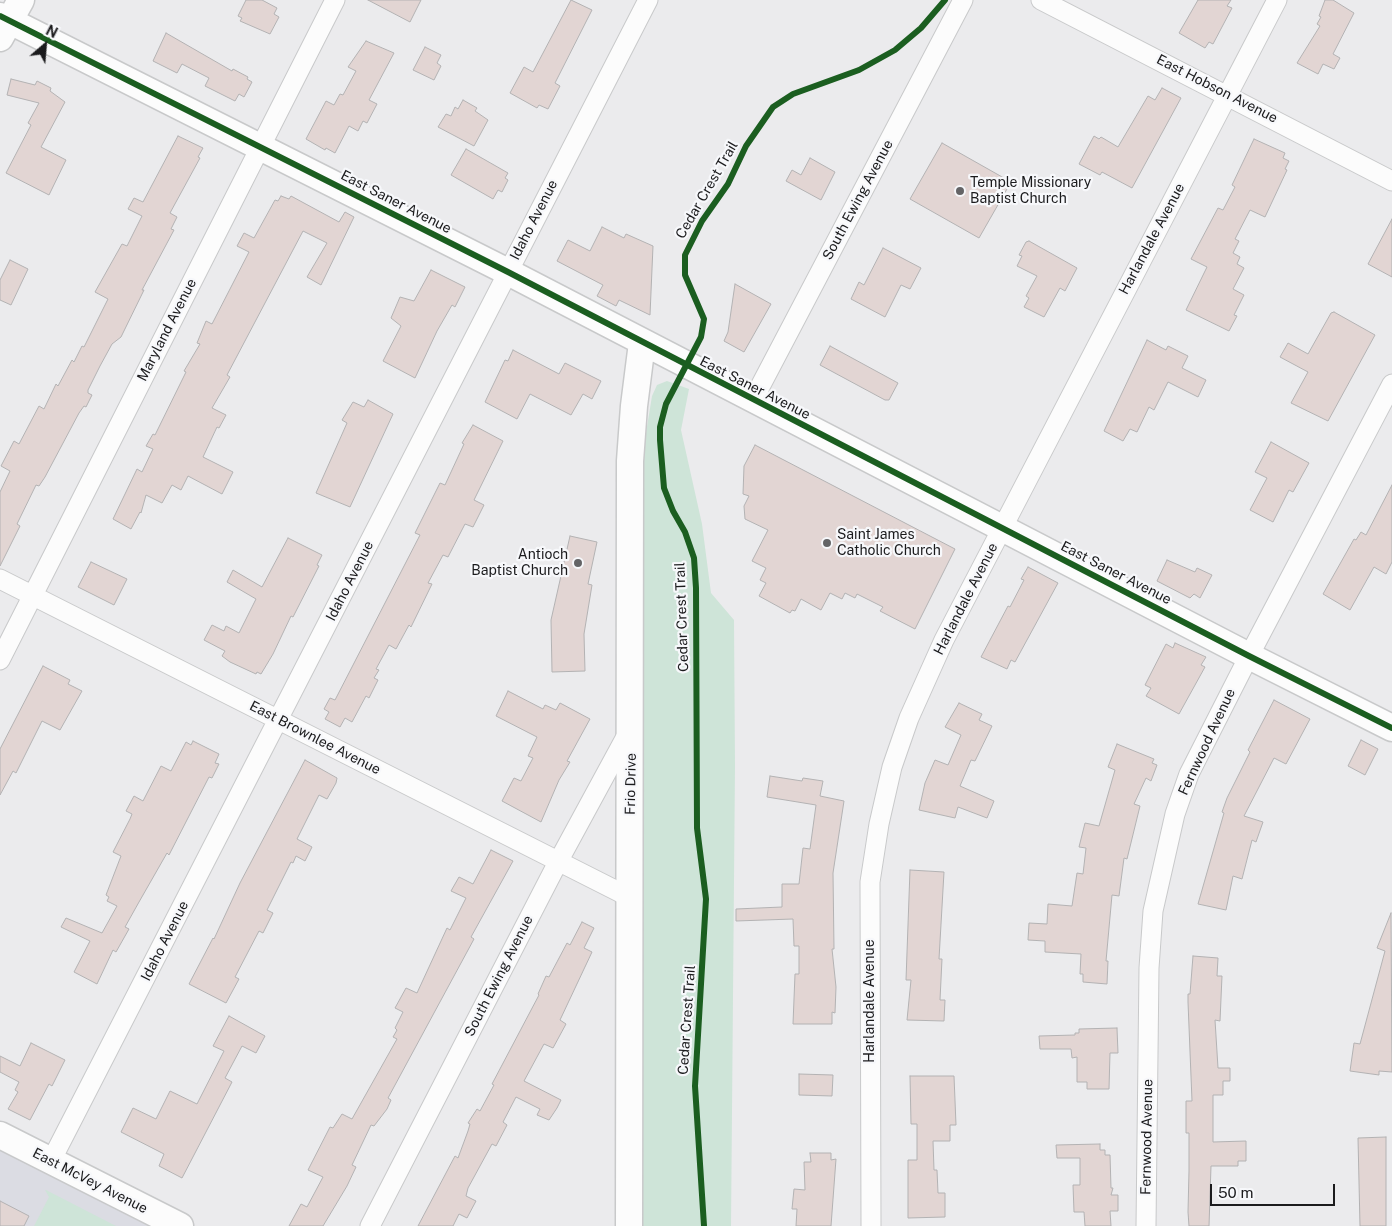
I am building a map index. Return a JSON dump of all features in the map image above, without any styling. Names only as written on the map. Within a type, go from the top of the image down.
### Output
[{"type":"street","name":"Maryland Avenue","points":[[0,660],[335,0]]},
{"type":"street","name":"Idaho Avenue","points":[[52,1161],[648,0]]},
{"type":"street","name":"South Ewing Avenue","points":[[752,400],[963,0]]},
{"type":"street","name":"East Hobson Avenue","points":[[1041,0],[1228,94],[1392,181]]},
{"type":"street","name":"Harlandale Avenue","points":[[871,1226],[870,882],[879,824],[892,767],[909,718],[944,640],[1277,0]]},
{"type":"street","name":"East Saner Avenue","points":[[8,19],[508,272],[1248,656],[1392,728]]},
{"type":"street","name":"Frio Drive","points":[[628,1226],[631,727],[630,461],[634,406],[642,343]]},
{"type":"street","name":"Fernwood Avenue","points":[[1146,1226],[1149,968],[1153,911],[1163,860],[1190,774],[1248,656],[1392,384]]},
{"type":"street","name":"East Brownlee Avenue","points":[[0,579],[629,897]]},
{"type":"street","name":"South Ewing Avenue","points":[[370,1226],[558,862],[631,727]]},
{"type":"street","name":"East McVey Avenue","points":[[0,1135],[180,1226]]},
{"type":"shaded area","points":[[0,1134],[182,1226],[0,1226]]},
{"type":"green space","points":[[667,381],[689,389],[681,430],[702,524],[711,593],[734,620],[735,766],[731,1226],[641,1226],[640,470],[652,396],[657,385]]},
{"type":"green space","points":[[45,1190],[116,1226],[34,1226],[49,1197]]},
{"type":"building","points":[[246,0],[262,0],[277,8],[274,14],[279,17],[270,34],[240,21],[242,18],[238,16]]},
{"type":"building","points":[[368,0],[421,0],[410,22]]},
{"type":"building","points":[[571,0],[592,10],[555,83],[560,86],[548,109],[539,105],[537,108],[510,93],[524,67],[533,72]]},
{"type":"building","points":[[1198,0],[1231,0],[1227,6],[1232,8],[1213,44],[1209,42],[1205,48],[1179,33]]},
{"type":"building","points":[[1325,0],[1333,0],[1354,13],[1333,54],[1340,58],[1334,69],[1323,64],[1318,74],[1297,63],[1320,26],[1317,24],[1321,17],[1319,16]]},
{"type":"building","points":[[166,33],[232,71],[233,69],[248,77],[247,79],[252,82],[244,97],[239,94],[235,101],[205,86],[209,78],[182,64],[177,73],[153,61]]},
{"type":"building","points":[[366,41],[394,53],[369,100],[377,104],[367,123],[363,121],[358,131],[349,126],[335,153],[326,148],[325,150],[306,139],[326,101],[334,105],[340,94],[343,95],[356,71],[348,67]]},
{"type":"building","points":[[425,47],[441,55],[437,63],[441,66],[434,80],[413,70]]},
{"type":"building","points":[[11,79],[35,85],[37,81],[51,88],[50,91],[65,102],[41,147],[66,160],[49,195],[6,173],[31,125],[28,123],[39,103],[7,95]]},
{"type":"building","points":[[1162,88],[1181,98],[1132,188],[1102,172],[1100,175],[1079,164],[1094,136],[1099,139],[1101,137],[1118,147],[1148,96],[1155,100]]},
{"type":"building","points":[[463,100],[477,108],[475,111],[488,120],[474,146],[438,127],[446,114],[451,116],[455,107],[458,109]]},
{"type":"building","points":[[178,136],[203,148],[198,157],[200,158],[170,213],[177,217],[171,229],[174,230],[142,290],[144,290],[121,337],[112,344],[88,390],[88,393],[92,395],[86,407],[84,406],[79,413],[45,477],[39,486],[36,485],[17,524],[20,526],[0,566],[0,492],[10,471],[1,466],[14,441],[19,444],[39,406],[44,409],[56,384],[58,386],[72,360],[74,362],[82,346],[84,347],[108,299],[95,292],[122,244],[127,246],[142,216],[128,209],[134,198],[143,202]]},
{"type":"building","points":[[1254,139],[1285,153],[1283,158],[1289,161],[1285,169],[1287,170],[1265,217],[1250,210],[1235,239],[1239,241],[1233,253],[1240,257],[1237,264],[1244,268],[1233,289],[1244,295],[1234,315],[1237,316],[1229,331],[1186,310],[1207,267],[1191,259],[1218,208],[1223,210],[1235,187],[1232,185]]},
{"type":"building","name":"Temple Missionary Baptist Church","points":[[942,143],[1011,182],[979,238],[910,199]]},
{"type":"building","points":[[466,149],[508,173],[505,178],[508,180],[502,192],[498,190],[493,199],[451,175]]},
{"type":"building","points":[[810,158],[835,172],[821,200],[786,181],[792,170],[801,175]]},
{"type":"building","points":[[281,196],[289,199],[291,196],[339,222],[345,212],[354,217],[321,285],[307,277],[327,243],[303,231],[227,375],[230,377],[212,408],[226,415],[219,428],[217,427],[203,457],[233,472],[222,494],[188,476],[181,490],[172,485],[162,503],[146,495],[141,513],[131,529],[113,519],[137,469],[142,472],[153,449],[146,446],[153,434],[155,435],[186,372],[184,371],[200,344],[197,343],[206,321],[212,324],[249,252],[237,246],[244,233],[254,238],[275,200],[278,201]]},
{"type":"building","points":[[1392,219],[1392,277],[1368,264]]},
{"type":"building","points":[[602,227],[624,238],[626,234],[653,246],[650,315],[619,300],[616,306],[597,296],[603,285],[557,261],[568,240],[590,251]]},
{"type":"building","points":[[1029,241],[1077,268],[1065,291],[1060,288],[1044,317],[1024,307],[1029,298],[1026,296],[1037,276],[1017,266],[1022,256],[1019,255],[1026,242]]},
{"type":"building","points":[[883,248],[921,268],[910,289],[901,285],[885,317],[851,299],[859,282],[864,285]]},
{"type":"building","points":[[10,260],[28,269],[11,305],[0,300],[0,280]]},
{"type":"building","points":[[431,270],[465,287],[455,307],[452,305],[437,331],[415,378],[383,361],[401,326],[391,318],[400,297],[414,301]]},
{"type":"building","points":[[735,284],[771,304],[744,352],[724,341],[728,332]]},
{"type":"building","points":[[1334,312],[1375,335],[1328,421],[1291,403],[1308,372],[1280,357],[1288,343],[1308,354],[1331,313]]},
{"type":"building","points":[[1147,340],[1166,350],[1168,346],[1188,356],[1182,368],[1206,380],[1198,397],[1168,382],[1154,410],[1149,407],[1137,432],[1130,429],[1123,441],[1104,431]]},
{"type":"building","points":[[830,346],[898,383],[889,400],[885,400],[820,365]]},
{"type":"building","points":[[513,350],[559,374],[565,363],[601,381],[592,399],[583,394],[571,415],[530,394],[517,419],[485,402],[505,360],[508,361]]},
{"type":"building","points":[[368,400],[393,414],[350,507],[316,493],[347,423],[342,420],[353,402],[364,407]]},
{"type":"building","points":[[473,425],[503,441],[474,500],[484,505],[473,527],[465,524],[448,557],[443,555],[428,583],[432,584],[411,627],[409,625],[396,649],[389,645],[376,669],[379,670],[374,678],[378,680],[369,698],[366,696],[352,722],[345,718],[340,727],[325,719],[329,712],[324,709],[330,698],[335,700],[420,535],[415,533],[440,483],[445,485],[464,444],[462,443]]},
{"type":"building","points":[[1271,442],[1309,463],[1293,492],[1289,490],[1273,522],[1250,510],[1267,478],[1255,472]]},
{"type":"building","name":"Saint James Catholic Church","points":[[755,445],[955,549],[915,629],[880,611],[883,607],[857,594],[855,598],[845,593],[842,599],[830,593],[821,610],[801,599],[795,611],[792,610],[790,613],[759,596],[766,583],[760,580],[766,568],[752,561],[768,530],[745,519],[744,506],[749,496],[743,494],[744,466]]},
{"type":"building","points":[[1392,485],[1392,562],[1386,574],[1374,567],[1350,610],[1323,594],[1354,539],[1356,540],[1361,532],[1366,535]]},
{"type":"building","points":[[570,536],[597,542],[588,584],[592,585],[584,634],[585,671],[552,672],[551,620]]},
{"type":"building","points":[[288,538],[322,555],[317,565],[319,566],[293,617],[291,616],[273,654],[261,674],[257,672],[256,674],[230,662],[222,656],[225,651],[204,640],[212,625],[224,631],[226,626],[239,633],[256,599],[227,582],[233,570],[262,587]]},
{"type":"building","points":[[1167,560],[1195,572],[1197,568],[1212,575],[1200,598],[1194,594],[1190,598],[1157,581]]},
{"type":"building","points":[[91,562],[127,579],[114,605],[78,587]]},
{"type":"building","points":[[1028,567],[1058,583],[1015,662],[1011,660],[1007,669],[981,657],[1008,606],[1010,607],[1024,580],[1021,579]]},
{"type":"building","points":[[1175,643],[1206,657],[1201,665],[1205,667],[1179,714],[1146,696],[1151,688],[1145,685],[1166,644],[1173,648]]},
{"type":"building","points":[[43,666],[70,680],[68,684],[82,691],[60,730],[42,721],[16,773],[13,771],[0,795],[0,749]]},
{"type":"building","points":[[508,691],[543,709],[545,705],[556,710],[560,703],[590,719],[567,761],[570,762],[559,780],[541,822],[502,801],[514,778],[521,781],[533,758],[528,756],[537,737],[496,716]]},
{"type":"building","points":[[1274,700],[1310,719],[1286,764],[1274,758],[1244,816],[1263,822],[1256,842],[1252,840],[1242,879],[1233,876],[1226,910],[1198,904],[1227,798],[1250,752],[1248,750]]},
{"type":"building","points":[[959,703],[982,714],[979,720],[992,726],[975,761],[971,760],[960,786],[994,801],[987,818],[958,807],[955,818],[919,810],[925,783],[935,760],[948,765],[961,735],[945,727]]},
{"type":"building","points":[[1361,740],[1378,749],[1365,775],[1348,766]]},
{"type":"building","points":[[193,741],[219,754],[215,763],[219,764],[212,778],[209,777],[169,855],[167,853],[125,927],[129,929],[116,952],[113,950],[97,984],[74,972],[90,941],[61,927],[66,918],[102,933],[117,906],[107,901],[109,897],[106,895],[121,856],[113,852],[132,814],[126,811],[134,796],[143,801],[161,766],[171,771],[186,742],[191,745]]},
{"type":"building","points":[[1117,744],[1154,759],[1152,763],[1157,765],[1151,781],[1146,778],[1134,804],[1140,806],[1127,859],[1124,858],[1119,896],[1112,895],[1106,961],[1108,961],[1107,984],[1083,982],[1083,974],[1080,974],[1081,954],[1045,952],[1045,941],[1028,940],[1029,923],[1047,924],[1048,904],[1072,906],[1077,873],[1083,874],[1086,848],[1079,847],[1085,823],[1099,826],[1115,770],[1108,767]]},
{"type":"building","points":[[305,760],[337,778],[336,783],[327,799],[319,795],[297,839],[312,847],[305,861],[296,856],[293,863],[291,862],[267,910],[273,913],[263,933],[259,931],[235,977],[239,979],[226,1003],[189,984],[214,939],[240,883]]},
{"type":"building","points":[[770,776],[802,781],[803,778],[823,781],[820,796],[844,801],[833,873],[834,949],[832,949],[836,987],[835,1013],[832,1012],[832,1024],[793,1024],[795,974],[799,974],[799,946],[794,946],[793,919],[736,921],[736,909],[782,907],[782,884],[799,884],[803,848],[810,849],[816,805],[767,797]]},
{"type":"building","points":[[491,850],[513,861],[471,937],[474,939],[388,1098],[391,1100],[387,1109],[374,1126],[371,1125],[352,1165],[356,1167],[347,1186],[323,1226],[289,1226],[301,1204],[307,1207],[323,1177],[308,1170],[330,1127],[333,1128],[342,1114],[352,1119],[397,1039],[393,1037],[397,1030],[395,1028],[403,1012],[395,1008],[406,988],[417,993],[447,928],[450,930],[466,898],[451,891],[459,877],[473,884]]},
{"type":"building","points":[[910,870],[944,872],[939,959],[942,959],[940,1000],[945,1000],[944,1021],[907,1020],[911,980],[906,980]]},
{"type":"building","points":[[1391,913],[1392,1072],[1379,1071],[1379,1075],[1350,1071],[1354,1043],[1360,1044],[1385,951],[1377,948]]},
{"type":"building","points":[[582,922],[594,928],[584,948],[592,952],[560,1020],[566,1024],[553,1048],[544,1044],[524,1081],[561,1100],[557,1108],[549,1120],[537,1115],[540,1109],[516,1097],[503,1122],[507,1125],[496,1146],[492,1144],[468,1188],[466,1196],[476,1201],[467,1218],[459,1214],[453,1226],[418,1226],[455,1156],[458,1158],[470,1124],[468,1123],[477,1109],[480,1111],[494,1085],[492,1084],[539,995],[546,976],[549,977],[567,943],[570,945]]},
{"type":"building","points":[[1193,956],[1218,958],[1217,976],[1222,976],[1220,1021],[1215,1020],[1218,1068],[1230,1068],[1230,1081],[1223,1081],[1223,1095],[1213,1095],[1213,1142],[1246,1141],[1246,1161],[1238,1161],[1238,1166],[1211,1166],[1209,1226],[1189,1226],[1188,1212],[1189,1133],[1186,1133],[1186,1101],[1192,1101],[1188,994],[1190,994]]},
{"type":"building","points":[[229,1016],[265,1036],[256,1053],[242,1046],[225,1078],[232,1082],[182,1178],[159,1166],[164,1154],[121,1132],[133,1108],[156,1119],[170,1091],[197,1104],[224,1051],[213,1046]]},
{"type":"building","points":[[1117,1028],[1118,1053],[1110,1053],[1109,1089],[1087,1089],[1087,1082],[1077,1082],[1077,1057],[1072,1058],[1071,1049],[1040,1049],[1039,1036],[1075,1035],[1075,1033],[1079,1033],[1079,1029]]},
{"type":"building","points":[[31,1043],[65,1060],[52,1086],[49,1084],[30,1120],[8,1109],[18,1092],[15,1090],[19,1082],[0,1072],[0,1056],[20,1066]]},
{"type":"building","points":[[799,1074],[833,1075],[832,1096],[799,1095]]},
{"type":"building","points":[[910,1076],[954,1076],[956,1125],[950,1125],[950,1141],[933,1141],[934,1170],[937,1170],[938,1193],[945,1193],[945,1217],[908,1218],[908,1160],[917,1160],[917,1124],[911,1124]]},
{"type":"building","points":[[1386,1137],[1386,1226],[1360,1226],[1358,1138]]},
{"type":"building","points":[[1100,1144],[1100,1150],[1105,1150],[1105,1155],[1110,1155],[1111,1188],[1113,1188],[1111,1195],[1118,1195],[1118,1211],[1110,1211],[1111,1226],[1085,1226],[1084,1212],[1074,1212],[1073,1185],[1080,1185],[1080,1158],[1057,1158],[1056,1145]]},
{"type":"building","points":[[810,1153],[831,1153],[831,1160],[836,1159],[831,1226],[796,1226],[797,1209],[792,1209],[794,1189],[805,1190],[804,1162],[811,1162]]},
{"type":"building","points":[[0,1201],[29,1216],[24,1226],[0,1226]]},
{"type":"cycle path","name":"Cedar Crest Trail","points":[[704,1226],[695,1086],[706,899],[697,828],[696,588],[694,558],[685,532],[673,511],[664,488],[660,440],[660,427],[666,404],[701,337],[704,319],[685,275],[685,255],[702,221],[728,184],[746,146],[773,107],[793,94],[859,70],[895,50],[921,28],[945,0]]},
{"type":"cycle path","points":[[0,16],[508,272],[1249,656],[1392,728]]},
{"type":"place","name":"Temple Missionary Baptist Church","points":[[960,191]]},
{"type":"place","name":"Saint James Catholic Church","points":[[827,543]]},
{"type":"place","name":"Antioch Baptist Church","points":[[578,563]]}]
